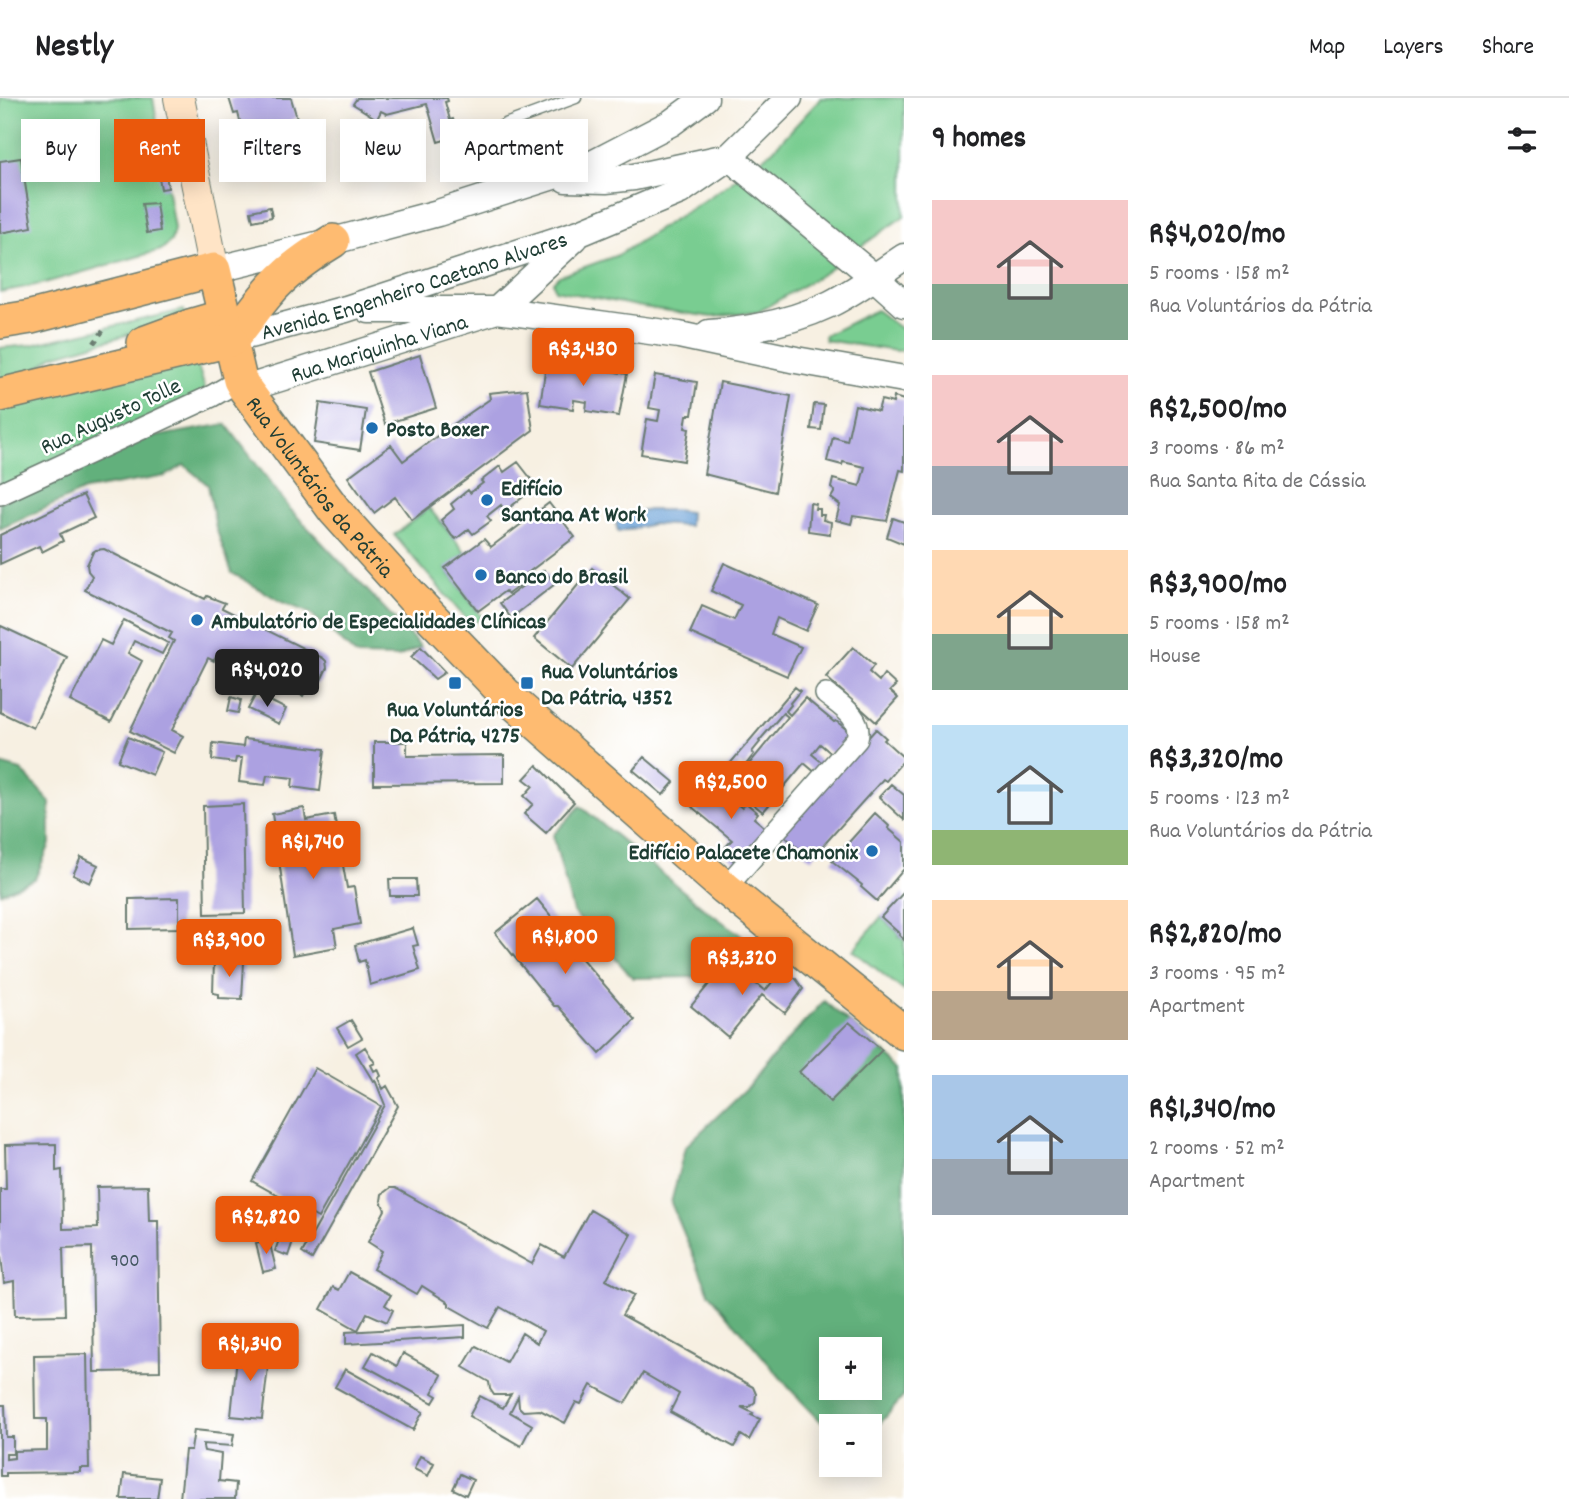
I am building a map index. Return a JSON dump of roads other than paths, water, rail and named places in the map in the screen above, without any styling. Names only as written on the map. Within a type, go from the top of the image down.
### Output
[{"type":"main road","name":"Rua Voluntários da Pátria","points":[[179,98],[214,270],[243,384],[335,511],[513,702],[725,888],[904,1033]]},
{"type":"main road","points":[[0,395],[66,379],[128,348],[193,325],[227,328],[307,258],[333,241]]},
{"type":"main road","points":[[0,322],[31,317],[214,270]]},
{"type":"street","points":[[588,165],[671,123],[705,98]]},
{"type":"street","name":"Avenida Engenheiro Caetano Alvares","points":[[227,328],[346,309],[582,232],[680,191],[729,157],[789,98]]},
{"type":"street","points":[[588,180],[634,177],[729,157],[904,304]]},
{"type":"street","points":[[214,270],[333,241],[537,182]]},
{"type":"street","points":[[346,309],[497,310],[582,232]]},
{"type":"street","name":"Rua Mariquinha Viana","points":[[679,335],[741,331],[787,321],[831,303],[904,257]]},
{"type":"street","name":"Rua Mariquinha Viana","points":[[243,384],[497,310],[679,335],[904,379]]},
{"type":"street","name":"Rua Augusto Tolle","points":[[0,494],[243,384]]},
{"type":"street","points":[[725,888],[857,739],[859,734],[855,720],[826,694]]},
{"type":"lane","points":[[502,193],[491,155],[491,143],[496,131],[505,124],[576,98]]},
{"type":"water","points":[[648,510],[690,512],[689,526],[653,524],[618,532],[616,522],[630,514]]},
{"type":"place","name":"Posto Boxer","points":[[372,428]]},
{"type":"place","name":"Edifício Santana At Work","points":[[487,500]]},
{"type":"place","name":"Banco do Brasil","points":[[481,575]]},
{"type":"place","name":"Ambulatório de Especialidades Clínicas","points":[[197,620]]},
{"type":"place","name":"Rua Voluntários Da Pátria, 4275","points":[[455,683]]},
{"type":"place","name":"Rua Voluntários Da Pátria, 4352","points":[[527,683]]},
{"type":"place","name":"Edifício Palacete Chamonix","points":[[872,851]]}]
